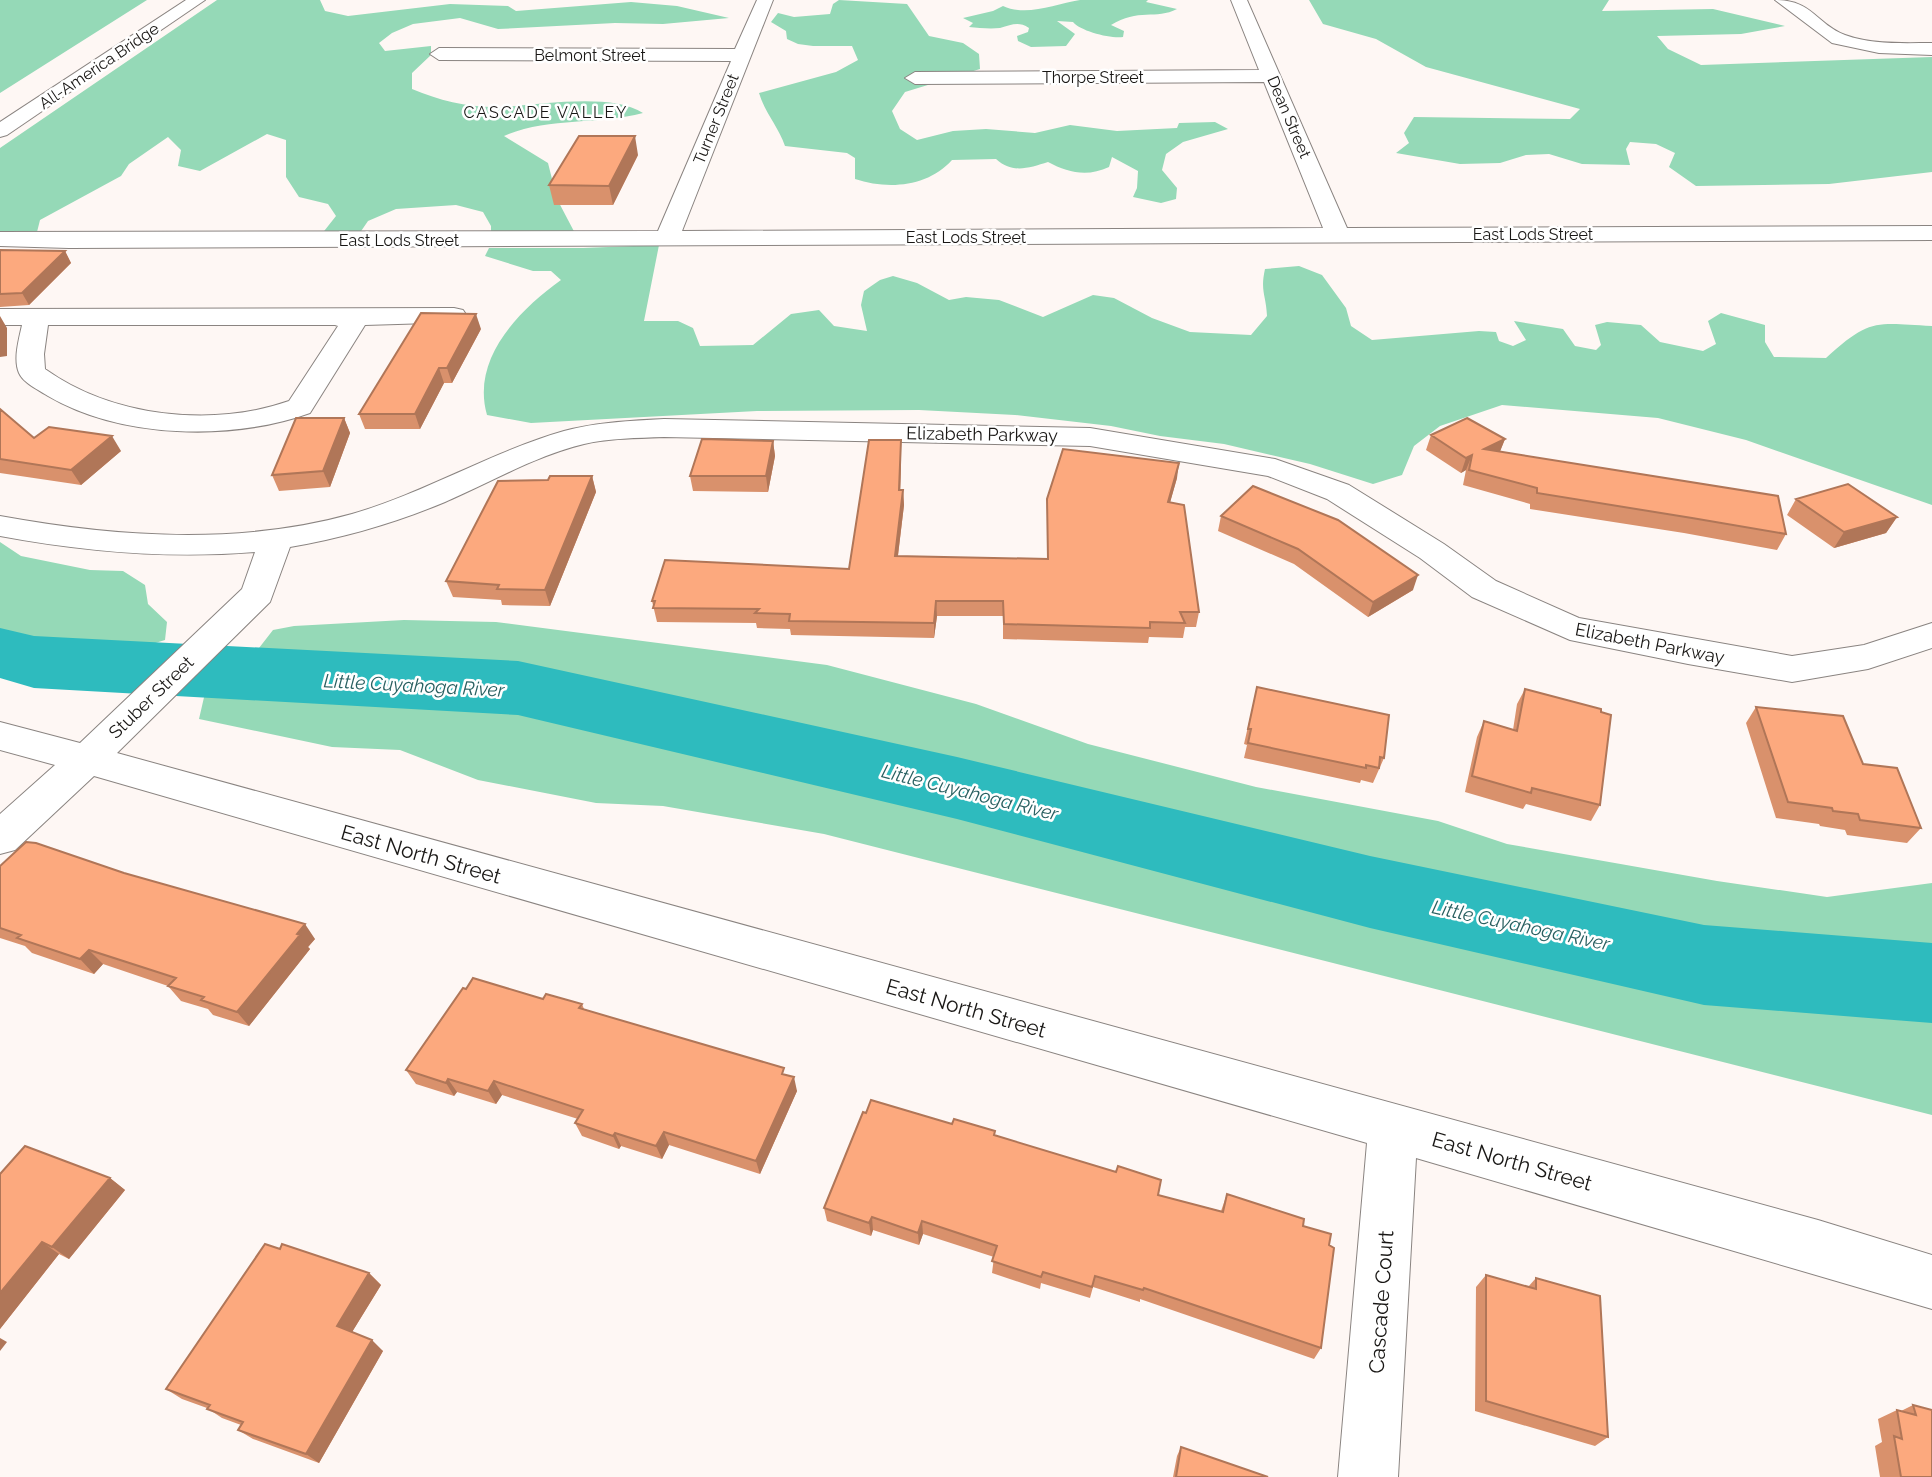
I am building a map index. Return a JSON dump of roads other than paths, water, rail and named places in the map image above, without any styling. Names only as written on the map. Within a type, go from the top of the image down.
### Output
[{"type":"street","name":"All-America Bridge","points":[[141,15],[164,0]]},
{"type":"street","name":"All-America Bridge","points":[[0,131],[197,0]]},
{"type":"street","name":"Turner Street","points":[[667,238],[765,0]]},
{"type":"street","name":"Dean Street","points":[[1239,0],[1338,235]]},
{"type":"street","points":[[1783,0],[1838,39],[1879,48],[1925,49]]},
{"type":"street","name":"Belmont Street","points":[[439,54],[742,55]]},
{"type":"street","name":"Thorpe Street","points":[[915,78],[1272,76]]},
{"type":"street","name":"East Lods Street","points":[[0,239],[69,241],[1932,233]]},
{"type":"street","points":[[0,317],[454,316]]},
{"type":"street","points":[[36,317],[30,354],[32,372],[55,389],[102,409],[158,421],[227,422],[265,418],[300,407],[352,322],[337,317]]},
{"type":"street","name":"Elizabeth Parkway","points":[[0,526],[81,540],[135,545],[227,546],[275,540],[345,525],[411,505],[528,454],[600,432],[664,428],[1090,437],[1275,468],[1338,492],[1432,551],[1484,589],[1570,628],[1792,669],[1868,657],[1932,635]]},
{"type":"street","name":"Stuber Street","points":[[0,838],[87,759],[258,594],[275,540]]},
{"type":"street","name":"East North Street","points":[[0,736],[1818,1247],[1932,1282]]},
{"type":"street","name":"Cascade Court","points":[[1368,1477],[1393,1127]]},
{"type":"waterway","name":"Little Cuyahoga River","points":[[0,653],[34,662],[518,688],[957,788],[1370,892],[1704,965],[1932,983]]},
{"type":"district","name":"CASCADE VALLEY","points":[[546,112]]}]
